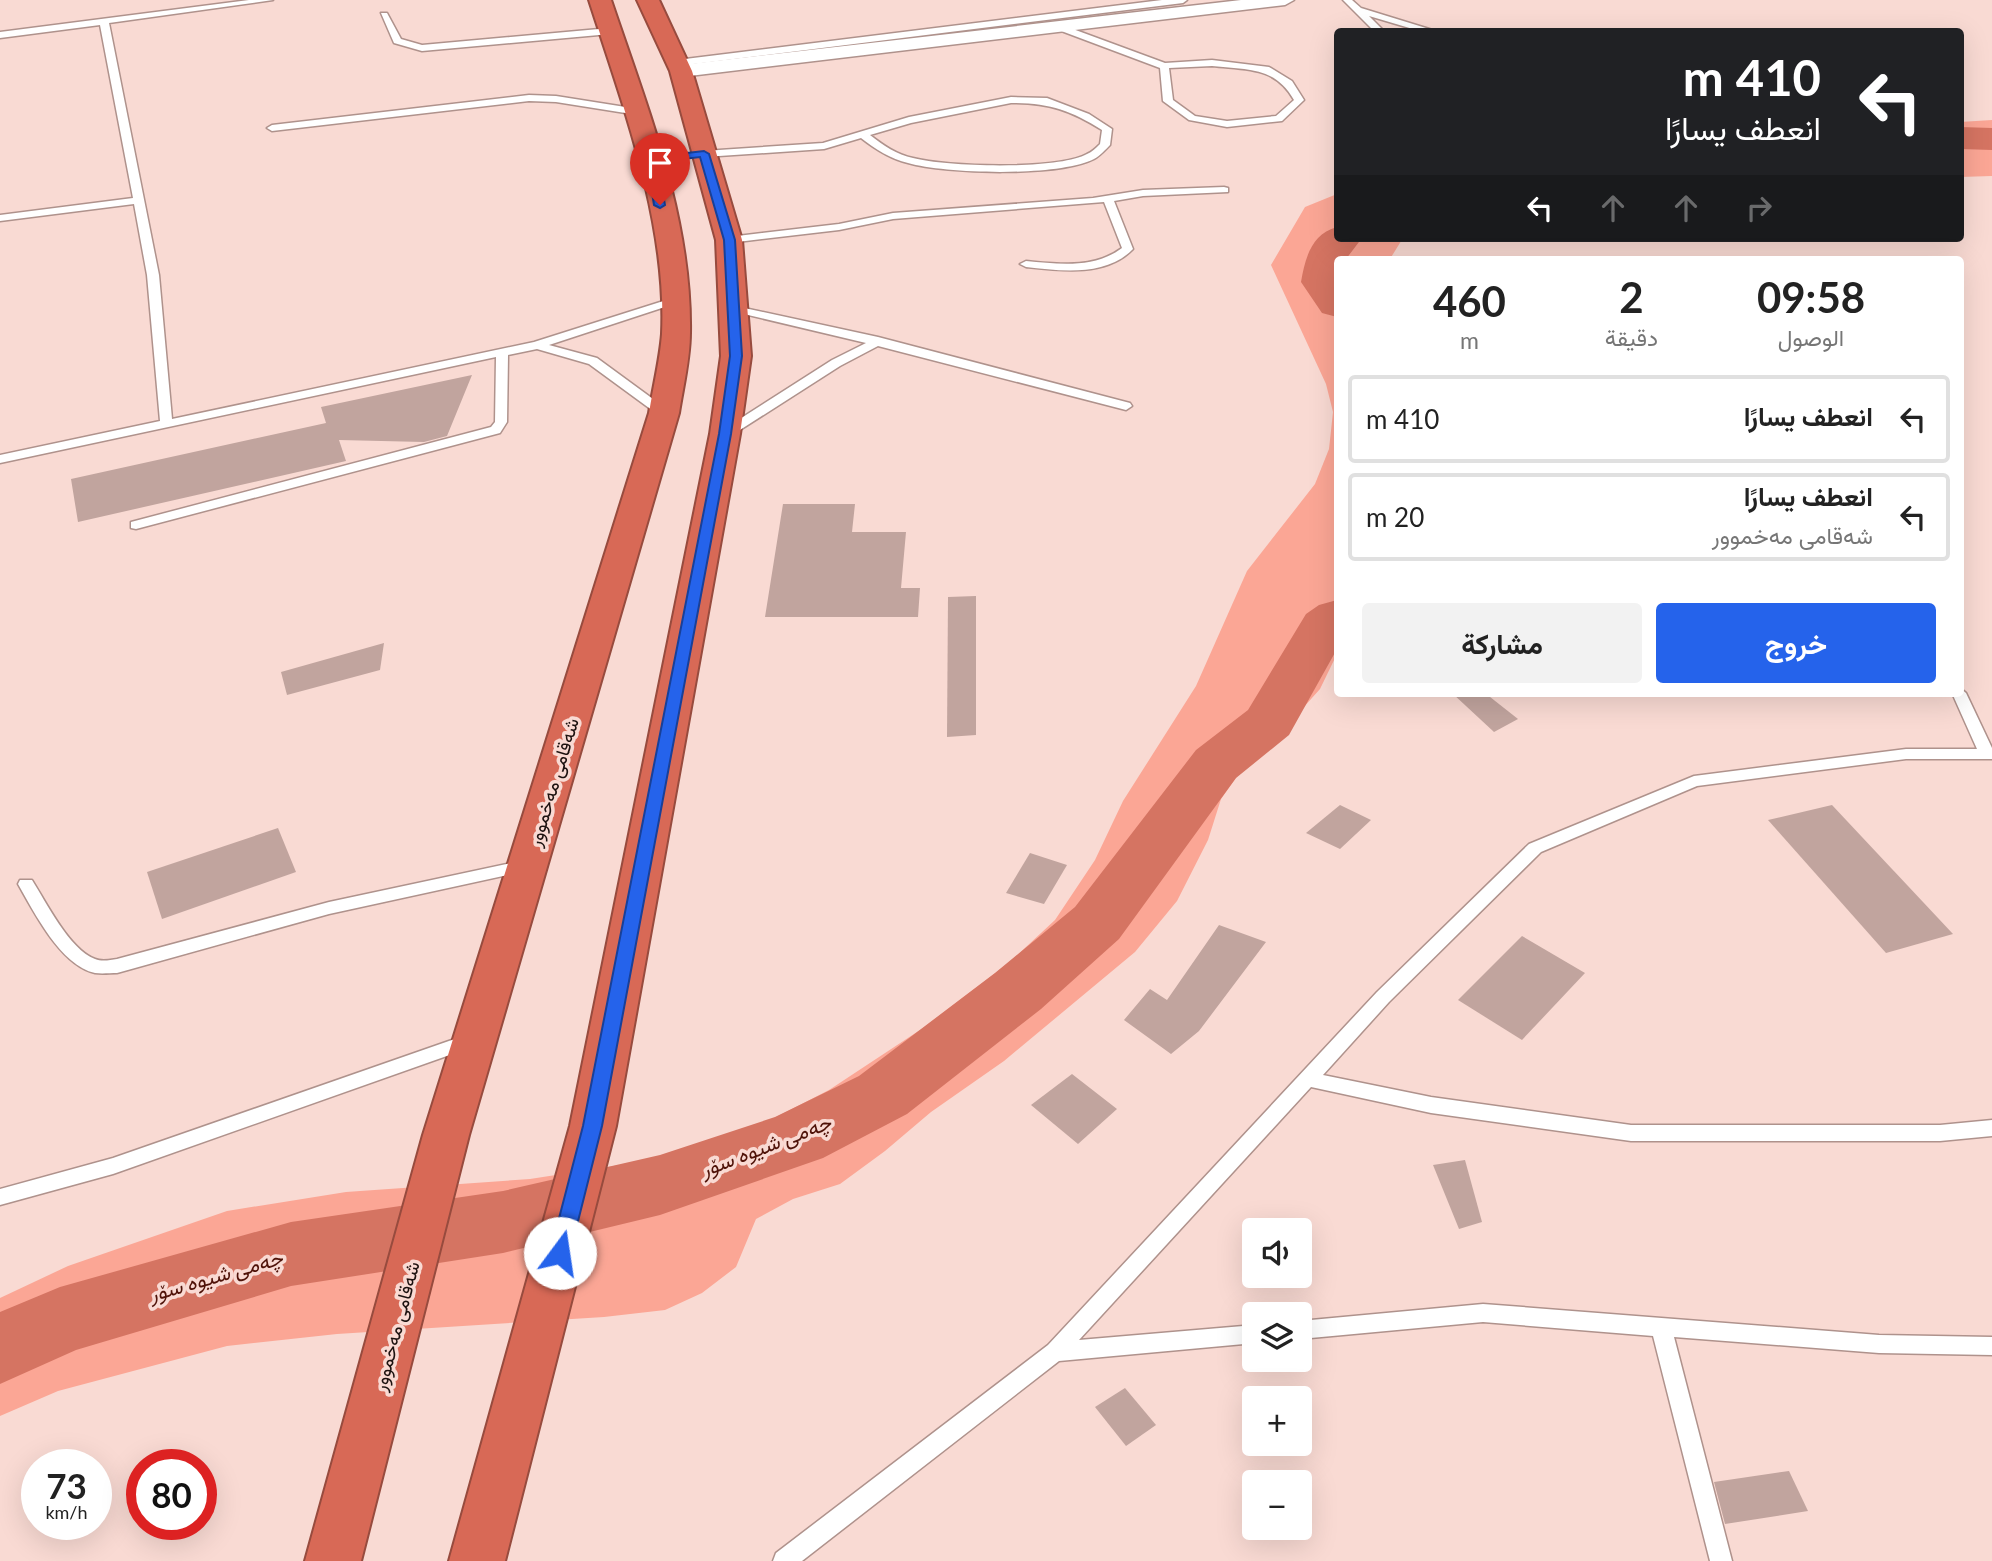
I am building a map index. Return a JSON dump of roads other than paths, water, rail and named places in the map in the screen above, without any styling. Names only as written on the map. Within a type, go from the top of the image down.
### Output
[{"type":"highway","points":[[477,1561],[593,1126],[725,434],[736,356],[729,240],[679,67],[648,0]]},
{"type":"highway","name":"شەقامی مەخموور","points":[[333,1561],[446,1135],[664,413],[673,373],[677,300],[652,160],[605,15]]},
{"type":"highway","points":[[652,160],[704,154]]},
{"type":"street","points":[[679,67],[1285,0]]},
{"type":"lane","points":[[0,35],[269,0]]},
{"type":"lane","points":[[1091,11],[1098,0]]},
{"type":"lane","points":[[679,67],[1183,0]]},
{"type":"lane","points":[[1347,0],[1377,28]]},
{"type":"lane","points":[[1358,10],[1421,28]]},
{"type":"lane","points":[[384,15],[397,41],[422,48],[605,15]]},
{"type":"lane","points":[[103,20],[153,275],[166,423]]},
{"type":"lane","points":[[1059,27],[1164,66],[1212,63],[1266,69],[1289,83],[1298,100],[1279,119],[1227,124],[1192,118],[1168,101],[1164,66]]},
{"type":"lane","points":[[272,128],[529,98],[556,99],[638,112]]},
{"type":"lane","points":[[704,154],[824,146],[909,120],[1011,100],[1044,100],[1086,116],[1107,129],[1105,145],[1090,157],[1065,164],[986,167],[934,166],[909,161],[882,149],[864,135]]},
{"type":"lane","points":[[729,240],[839,227],[892,216],[1108,199],[1143,192],[1224,190]]},
{"type":"lane","points":[[1026,264],[1072,268],[1121,256],[1128,249],[1108,199]]},
{"type":"lane","points":[[0,218],[139,200]]},
{"type":"lane","points":[[0,459],[537,345],[677,300]]},
{"type":"lane","points":[[735,309],[878,341],[1126,406]]},
{"type":"lane","points":[[725,434],[836,363],[878,341]]},
{"type":"lane","points":[[537,345],[593,361],[664,413]]},
{"type":"lane","points":[[136,525],[496,430],[501,422],[502,353]]},
{"type":"lane","points":[[784,1561],[1055,1352],[1383,997],[1535,848],[1694,781],[1906,754],[1989,754],[1961,697]]},
{"type":"lane","points":[[26,884],[67,945],[79,957],[94,966],[117,966],[329,908],[527,866]]},
{"type":"lane","points":[[0,1197],[113,1166],[475,1039]]},
{"type":"lane","points":[[1308,1079],[1431,1105],[1631,1133],[1940,1133],[1992,1128]]},
{"type":"lane","points":[[1312,1329],[1483,1313],[1879,1344],[1992,1346]]},
{"type":"lane","points":[[1661,1327],[1721,1561]]},
{"type":"lane","points":[[1055,1352],[1242,1335]]},
{"type":"waterway","name":"چەمی شیوە سۆر","points":[[1964,138],[1992,139]]},
{"type":"waterway","name":"چەمی شیوە سۆر","points":[[1334,300],[1322,282],[1326,255],[1338,242]]},
{"type":"waterway","name":"چەمی شیوە سۆر","points":[[0,1349],[60,1321],[291,1254],[503,1222],[660,1185],[798,1138],[883,1095],[1018,991],[1097,923],[1216,764],[1269,722],[1297,670],[1325,626],[1334,618]]}]
